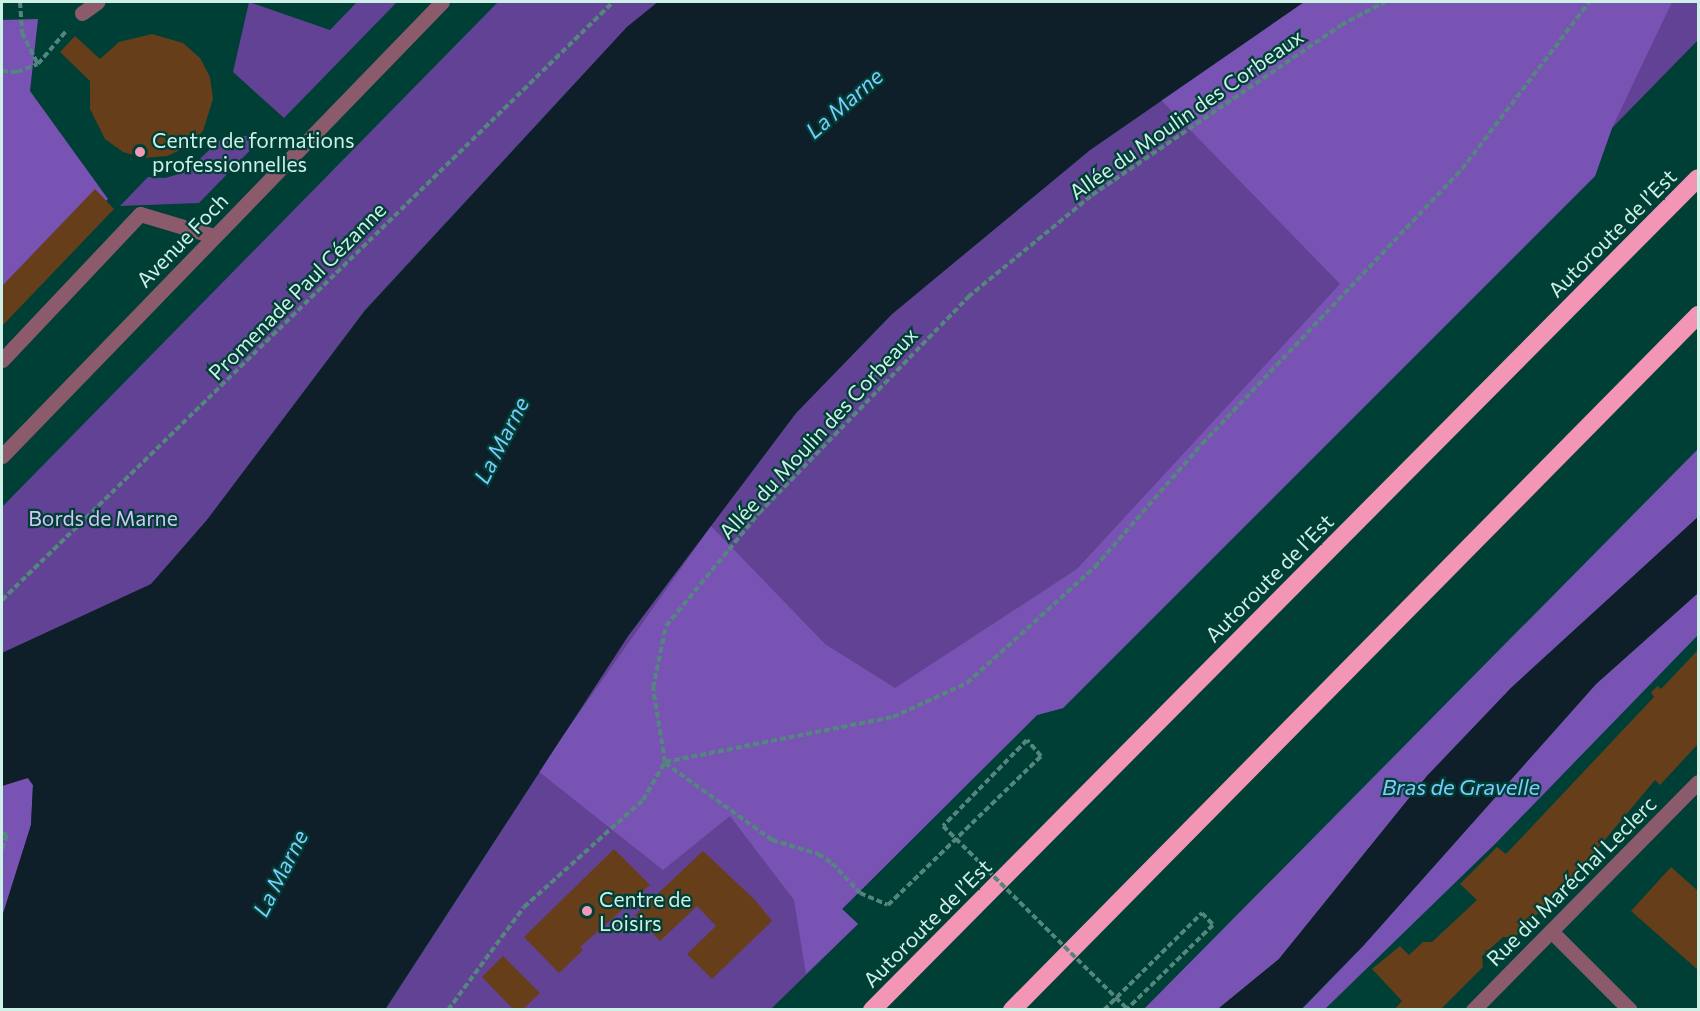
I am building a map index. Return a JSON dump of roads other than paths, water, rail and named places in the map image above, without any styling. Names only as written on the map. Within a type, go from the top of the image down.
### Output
[{"type":"highway","name":"Autoroute de l’Est","points":[[872,1010],[1698,178]]},
{"type":"highway","points":[[1012,1010],[1698,315]]},
{"type":"street","points":[[82,13],[97,2]]},
{"type":"street","name":"Avenue Foch","points":[[2,456],[442,2]]},
{"type":"street","points":[[2,360],[140,214],[214,236]]},
{"type":"street","name":"Rue du Maréchal Leclerc","points":[[1473,1010],[1698,782]]},
{"type":"street","points":[[1552,932],[1630,1010]]},
{"type":"water","name":"La Marne","points":[[658,2],[1304,2],[1090,150],[892,314],[796,413],[628,636],[385,1009],[2,1009],[2,917],[31,825],[33,785],[28,778],[2,786],[2,653],[151,584],[207,520],[365,311],[627,27]]},
{"type":"water","name":"Bras de Gravelle","points":[[1698,517],[1698,593],[1596,684],[1363,946],[1301,1009],[1218,1009],[1279,959],[1427,776],[1511,688]]},
{"type":"place","name":"Centre de formations professionnelles","points":[[140,152]]},
{"type":"place","name":"Centre de Loisirs","points":[[587,911]]},
{"type":"park label","name":"Bords de Marne","points":[[103,518]]}]
